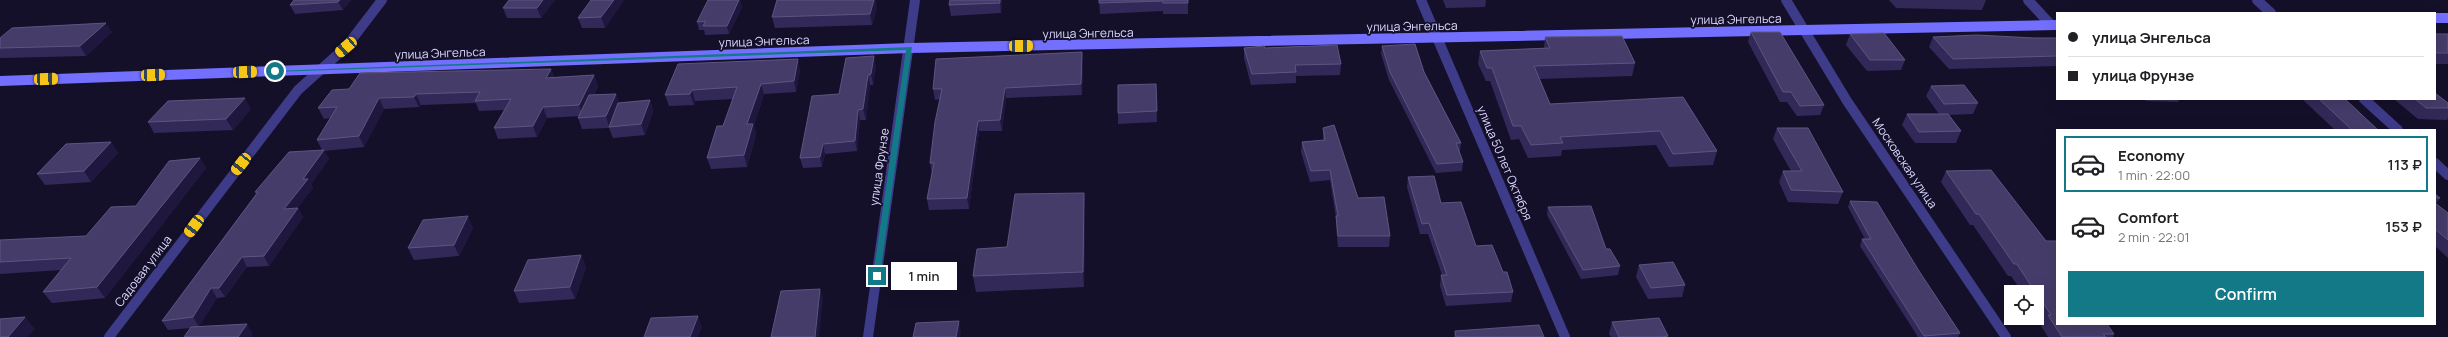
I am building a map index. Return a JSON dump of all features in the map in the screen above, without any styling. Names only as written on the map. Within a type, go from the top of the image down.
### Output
[{"type":"main road","points":[[2436,18],[2448,18]]},
{"type":"main road","name":"улица Энгельса","points":[[0,81],[910,48],[2054,25]]},
{"type":"street","name":"Садовая улица","points":[[109,337],[298,90],[346,47],[382,0]]},
{"type":"street","name":"улица Фрунзе","points":[[868,337],[910,48],[915,0]]},
{"type":"street","name":"улица 50 лет Октября","points":[[1420,0],[1566,337]]},
{"type":"street","name":"Московская улица","points":[[1786,0],[1806,30],[1848,101],[2006,337]]},
{"type":"street","points":[[2028,0],[2054,25]]},
{"type":"street","points":[[2257,0],[2270,12]]},
{"type":"street","points":[[2365,100],[2397,129]]},
{"type":"street","points":[[2436,164],[2448,175]]},
{"type":"building","points":[[294,0],[340,0],[338,2],[290,5]]},
{"type":"building","points":[[509,0],[543,0],[537,8],[503,8]]},
{"type":"building","points":[[591,0],[614,0],[601,17],[578,18]]},
{"type":"building","points":[[708,0],[739,0],[727,26],[703,26],[706,21],[697,22]]},
{"type":"building","points":[[777,0],[874,0],[870,14],[772,17]]},
{"type":"building","points":[[950,0],[1000,0],[1000,3],[949,5]]},
{"type":"building","points":[[1099,0],[1188,0],[1188,3],[1163,3],[1163,1],[1099,3]]},
{"type":"building","points":[[106,23],[80,46],[0,48],[0,38],[12,28]]},
{"type":"building","points":[[1751,32],[1780,32],[1824,105],[1800,106],[1791,92],[1783,92]]},
{"type":"building","points":[[1884,33],[1905,60],[1870,60],[1850,34]]},
{"type":"building","points":[[2436,34],[2448,34],[2448,53],[2436,53]]},
{"type":"building","points":[[1977,35],[2056,38],[2056,56],[1953,59],[1933,37]]},
{"type":"building","points":[[1622,36],[1635,63],[1534,66],[1550,104],[1683,97],[1717,151],[1673,154],[1660,131],[1560,137],[1563,143],[1531,145],[1521,126],[1513,126],[1492,68],[1487,68],[1480,51],[1550,48],[1545,37]]},
{"type":"building","points":[[1415,44],[1424,72],[1461,143],[1456,143],[1463,162],[1437,164],[1390,72],[1382,46]]},
{"type":"building","points":[[1337,45],[1341,64],[1295,65],[1296,72],[1252,74],[1244,48],[1264,46],[1265,48]]},
{"type":"building","points":[[1082,52],[1081,84],[1005,88],[1000,120],[978,121],[967,198],[927,199],[934,163],[930,163],[935,122],[942,89],[933,89],[936,59]]},
{"type":"building","points":[[874,56],[871,74],[868,75],[863,109],[858,110],[855,141],[823,144],[820,157],[800,158],[812,96],[839,94],[846,58]]},
{"type":"building","points":[[798,59],[794,81],[761,84],[747,124],[753,124],[744,155],[707,158],[717,126],[723,126],[737,87],[692,90],[690,94],[665,95],[678,64]]},
{"type":"building","points":[[551,69],[546,78],[594,75],[579,105],[543,107],[533,126],[494,128],[511,99],[475,101],[480,92],[416,94],[414,97],[379,98],[359,136],[317,140],[337,107],[318,108],[332,90],[349,89],[360,73]]},
{"type":"building","points":[[1156,84],[1157,111],[1118,113],[1118,85]]},
{"type":"building","points":[[1964,85],[1978,103],[1944,104],[1931,86]]},
{"type":"building","points":[[616,94],[606,116],[578,118],[589,95]]},
{"type":"building","points":[[2436,94],[2448,103],[2448,108],[2426,108],[2416,100],[2436,100]]},
{"type":"building","points":[[245,98],[226,119],[148,122],[168,101]]},
{"type":"building","points":[[650,100],[641,124],[609,127],[618,103]]},
{"type":"building","points":[[2320,100],[2346,100],[2377,129],[2351,129]]},
{"type":"building","points":[[1907,114],[1948,114],[1961,131],[1919,132]]},
{"type":"building","points":[[1334,125],[1358,198],[1384,197],[1390,236],[1338,236],[1336,216],[1338,216],[1330,170],[1311,171],[1302,142],[1325,140],[1323,128]]},
{"type":"building","points":[[1777,128],[1808,128],[1843,192],[1791,190],[1783,171],[1802,171]]},
{"type":"building","points":[[111,142],[84,171],[37,174],[66,144]]},
{"type":"building","points":[[324,150],[303,179],[308,179],[284,209],[298,208],[264,256],[242,257],[219,288],[211,288],[193,317],[162,321],[258,192],[255,192],[289,152]]},
{"type":"building","points":[[200,158],[97,287],[43,292],[71,258],[0,262],[0,240],[86,236],[111,207],[136,206],[169,161]]},
{"type":"building","points":[[1991,170],[2046,241],[2056,241],[2056,325],[2108,325],[2114,334],[2103,334],[2106,337],[2062,337],[2048,315],[2051,315],[2044,304],[2044,285],[2030,285],[2017,264],[2014,264],[1979,214],[1976,214],[1946,171]]},
{"type":"building","points":[[1434,176],[1441,203],[1461,202],[1476,246],[1492,245],[1503,272],[1507,272],[1513,292],[1447,295],[1441,275],[1447,275],[1429,223],[1422,224],[1408,177]]},
{"type":"building","points":[[1084,193],[1083,272],[973,276],[977,249],[1007,247],[1015,194]]},
{"type":"building","points":[[1850,201],[1877,202],[1919,271],[1960,333],[1924,336],[1862,239],[1871,239]]},
{"type":"building","points":[[2436,204],[2448,213],[2448,240],[2436,230]]},
{"type":"building","points":[[1591,206],[1606,249],[1610,249],[1620,266],[1583,270],[1548,207]]},
{"type":"building","points":[[468,216],[454,245],[408,248],[423,220]]},
{"type":"building","points":[[581,255],[570,287],[514,291],[528,260]]},
{"type":"building","points":[[1673,262],[1685,285],[1651,288],[1639,265]]},
{"type":"building","points":[[820,289],[815,337],[771,337],[781,291]]},
{"type":"building","points":[[698,316],[690,337],[644,337],[651,318]]},
{"type":"building","points":[[25,317],[8,337],[0,337],[0,319]]},
{"type":"building","points":[[1659,318],[1668,336],[1619,337],[1612,322]]},
{"type":"building","points":[[959,321],[956,337],[913,337],[916,323]]},
{"type":"building","points":[[247,324],[238,337],[184,337],[191,327]]},
{"type":"building","points":[[1539,325],[1544,337],[1456,337],[1455,331]]},
{"type":"route","points":[[275,71],[910,48],[877,276]]}]
